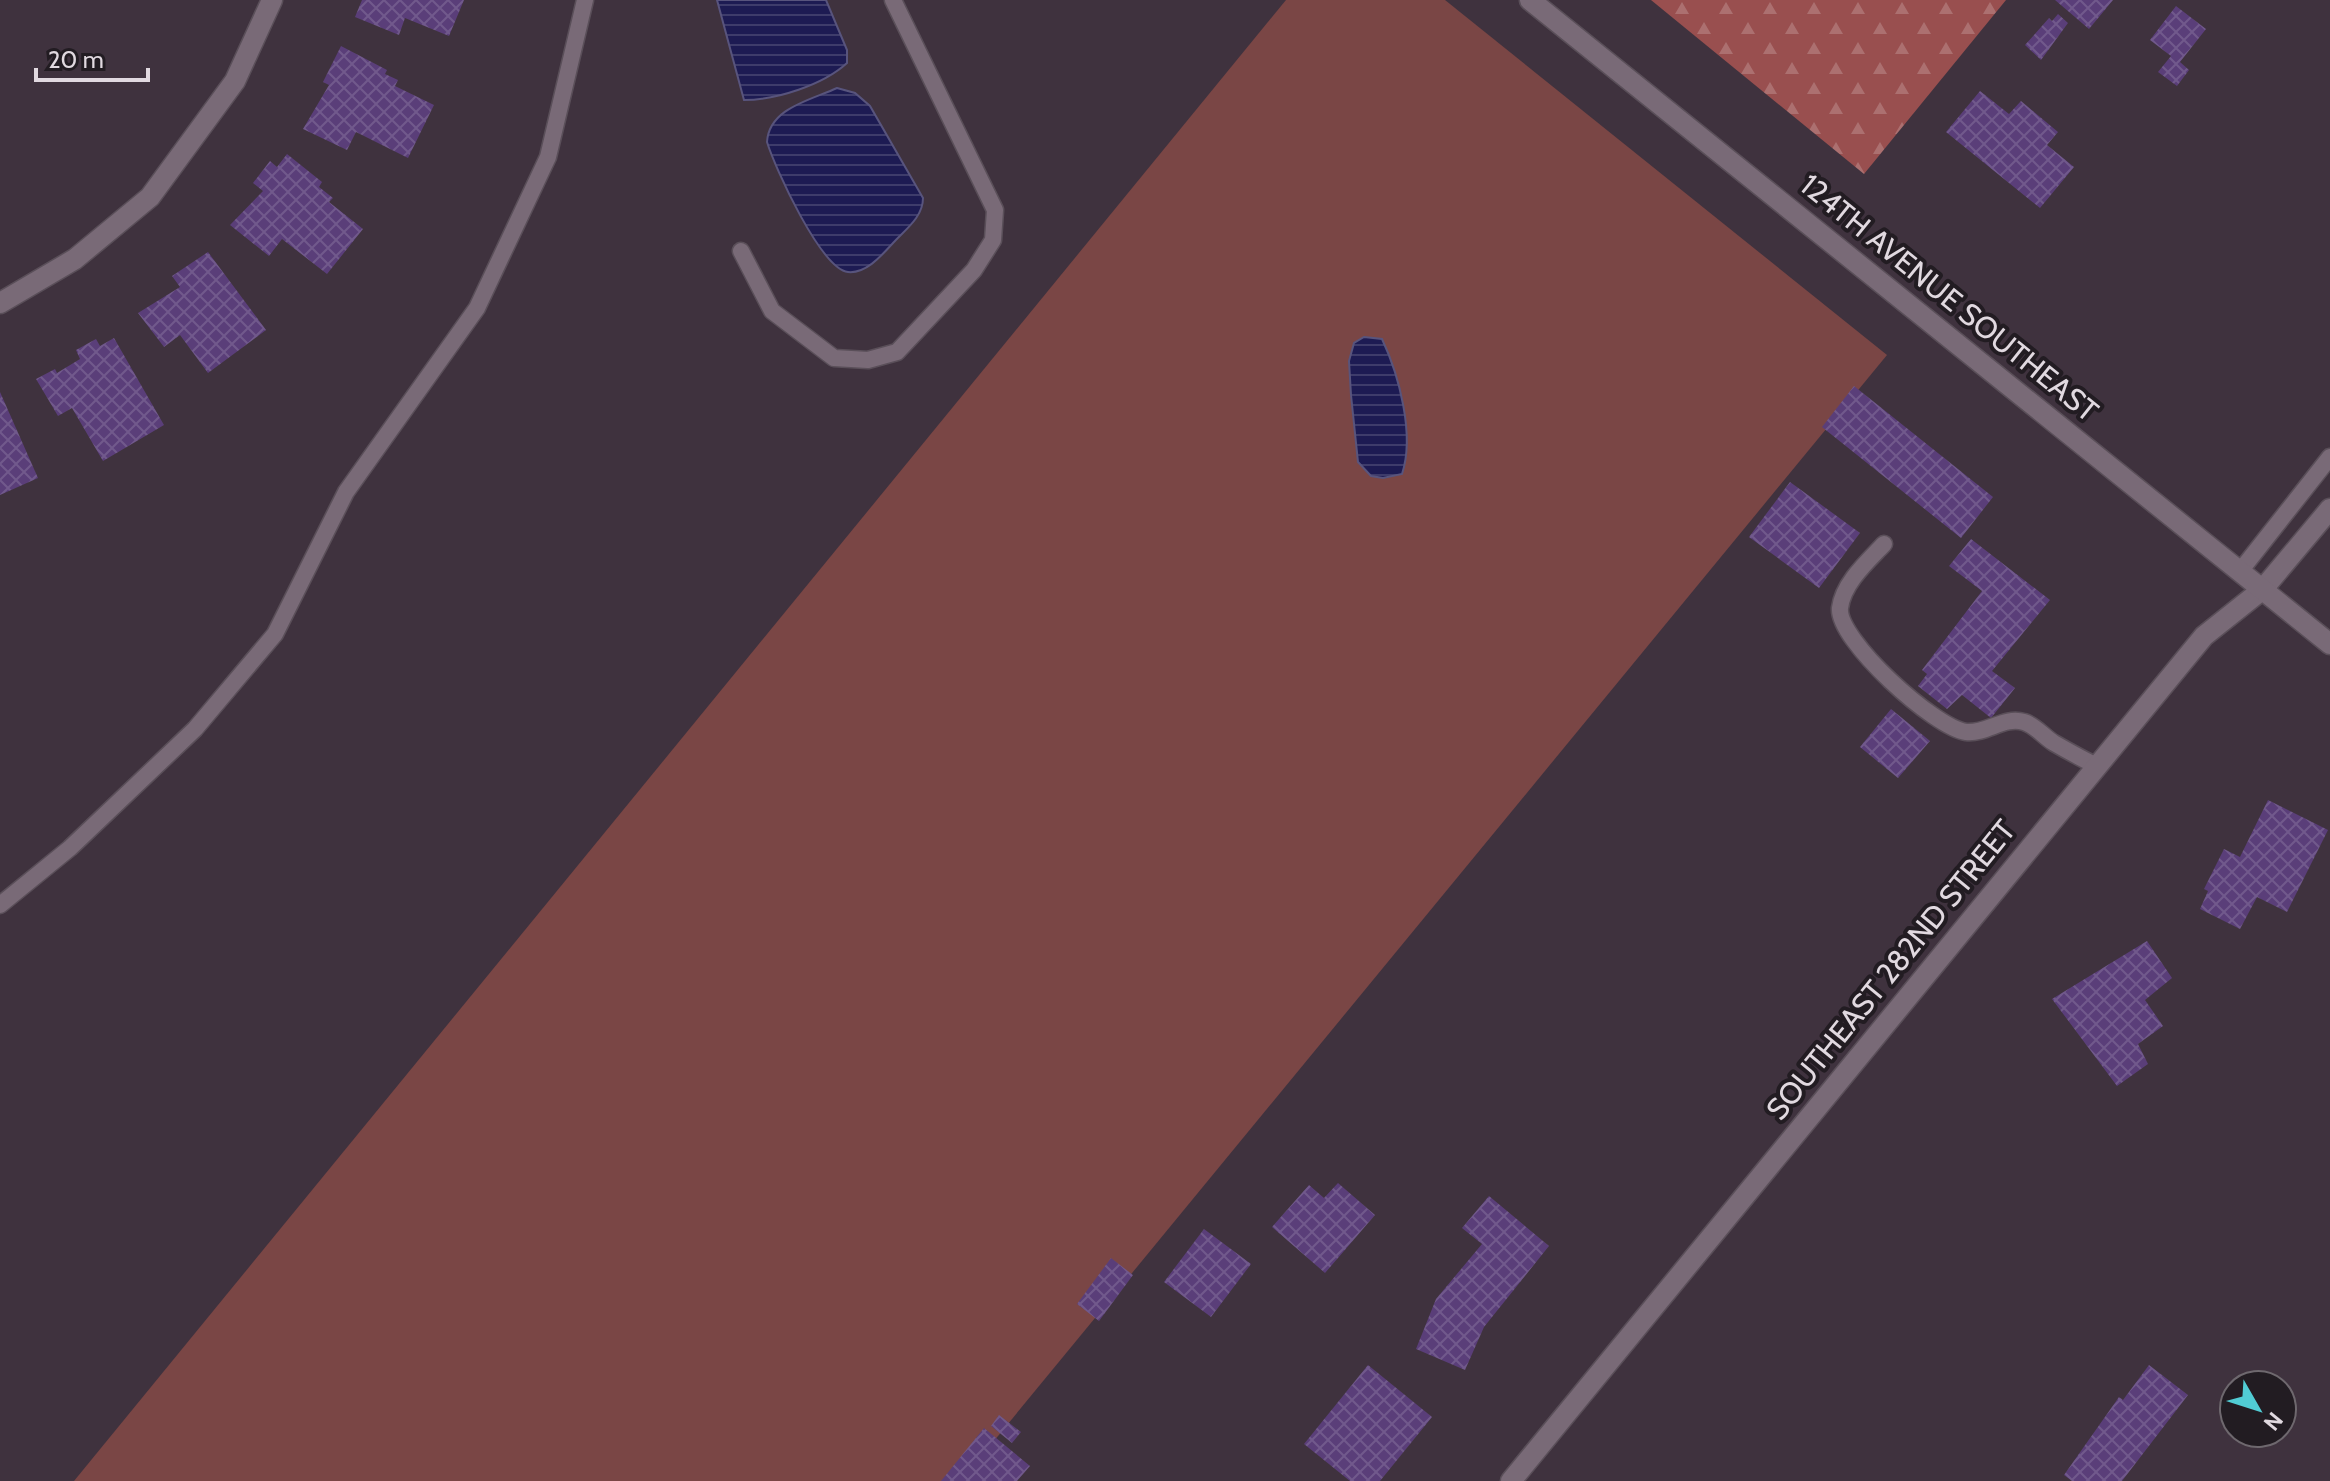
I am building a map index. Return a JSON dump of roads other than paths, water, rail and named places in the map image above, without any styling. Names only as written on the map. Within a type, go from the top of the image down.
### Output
[{"type":"street","points":[[0,303],[75,259],[150,197],[235,81],[272,0]]},
{"type":"street","name":"124TH AVENUE SOUTHEAST","points":[[1530,0],[2330,644]]},
{"type":"street","name":"SOUTHEAST 282ND STREET","points":[[1511,1481],[2204,636],[2263,589],[2330,509]]},
{"type":"lane","points":[[0,905],[70,848],[195,729],[275,634],[346,492],[477,308],[548,157],[585,0]]},
{"type":"lane","points":[[741,251],[772,311],[834,358],[868,360],[897,352],[974,270],[993,240],[995,210],[893,0]]},
{"type":"lane","points":[[2241,570],[2330,457]]},
{"type":"lane","points":[[1884,544],[1845,592],[1840,608],[1842,625],[1855,646],[1917,704],[1963,732],[1987,731],[2009,720],[2026,722],[2097,766]]}]
